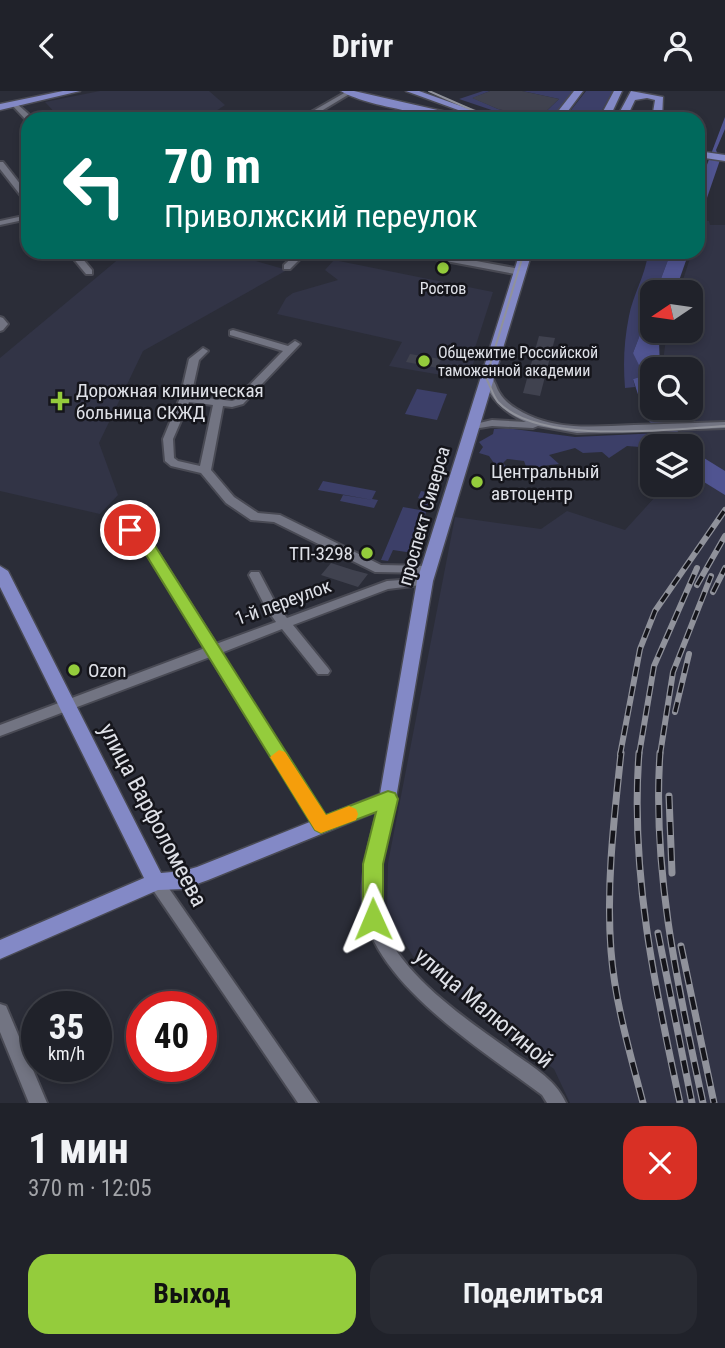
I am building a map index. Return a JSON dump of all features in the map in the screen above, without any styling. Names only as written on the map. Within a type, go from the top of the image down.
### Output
[{"type":"main road","points":[[0,107],[76,91]]},
{"type":"main road","points":[[564,112],[581,91]]},
{"type":"main road","points":[[608,112],[618,91]]},
{"type":"main road","points":[[645,91],[667,101],[664,112]]},
{"type":"main road","points":[[346,92],[438,112]]},
{"type":"main road","points":[[389,102],[401,101],[412,92],[471,112]]},
{"type":"main road","points":[[624,112],[633,95],[660,99],[658,112]]},
{"type":"main road","points":[[705,154],[725,156]]},
{"type":"main road","name":"проспект Сиверса","points":[[388,799],[427,576],[524,259]]},
{"type":"main road","name":"улица Варфоломеева","points":[[0,571],[156,882]]},
{"type":"main road","points":[[0,950],[156,882],[183,880],[201,874],[388,799]]},
{"type":"street","points":[[314,112],[346,92]]},
{"type":"street","points":[[14,104],[23,112]]},
{"type":"street","points":[[0,164],[21,190]]},
{"type":"street","points":[[0,223],[21,218]]},
{"type":"street","points":[[78,259],[89,272]]},
{"type":"street","points":[[288,267],[296,259]]},
{"type":"street","points":[[451,259],[520,272]]},
{"type":"street","points":[[0,320],[3,324],[0,328]]},
{"type":"street","points":[[185,398],[218,403],[239,402],[293,347],[233,333]]},
{"type":"street","points":[[203,351],[194,359],[185,398],[168,439],[167,453],[175,464],[205,470],[230,500],[255,517],[276,518],[379,569],[427,576]]},
{"type":"street","points":[[488,378],[490,389],[503,403],[526,418],[553,428]]},
{"type":"street","points":[[205,470],[218,403]]},
{"type":"street","points":[[479,406],[503,403]]},
{"type":"street","points":[[471,428],[492,423],[553,428],[725,425]]},
{"type":"street","points":[[130,530],[145,541],[321,825]]},
{"type":"street","points":[[255,575],[272,608],[323,671]]},
{"type":"street","name":"1-й переулок","points":[[0,731],[284,621],[387,585],[427,576]]},
{"type":"street","name":"улица Малюгиной","points":[[388,799],[373,864],[373,919],[383,944],[397,967],[423,991],[552,1096]]},
{"type":"street","name":"улица Варфоломеева","points":[[156,882],[309,1103]]},
{"type":"street","points":[[0,1011],[38,1103]]},
{"type":"shaded area","points":[[100,91],[209,91],[225,105],[217,112],[54,112],[45,102]]},
{"type":"shaded area","points":[[490,91],[473,98],[512,112],[497,112],[459,99]]},
{"type":"shaded area","points":[[522,91],[575,91],[558,112],[545,112],[559,99]]},
{"type":"shaded area","points":[[586,91],[613,91],[601,112],[570,112]]},
{"type":"shaded area","points":[[725,117],[725,129],[716,150],[720,160],[705,204],[705,170]]},
{"type":"shaded area","points":[[705,220],[709,221],[710,225],[725,225],[725,1103],[570,1103],[554,1069],[481,1018],[413,956],[387,915],[388,863],[455,517],[541,529],[567,511],[625,530],[655,497],[703,497],[703,434],[681,434],[677,420],[703,420],[703,357],[664,357],[665,343],[704,343],[704,280],[683,280],[690,259],[705,259]]},
{"type":"shaded area","name":"Дорожная клиническая больница СКЖД","points":[[119,259],[248,259],[287,270],[143,351],[99,443],[118,495],[100,514],[0,491],[0,358]]},
{"type":"shaded area","points":[[647,259],[668,259],[660,280],[641,280]]},
{"type":"shaded area","points":[[668,259],[687,259],[679,280],[660,280]]},
{"type":"shaded area","points":[[334,260],[493,292],[473,354],[476,355],[470,373],[459,372],[453,377],[389,366],[402,342],[277,314],[286,298],[293,293],[338,280],[325,270]]},
{"type":"shaded area","points":[[640,283],[640,335],[633,353],[640,358],[640,377],[633,379],[635,387],[625,388],[624,352],[631,308]]},
{"type":"shaded area","points":[[640,335],[640,343],[659,343],[660,357],[640,357],[640,365],[633,353]]},
{"type":"shaded area","points":[[640,377],[640,401],[633,379]]},
{"type":"shaded area","points":[[417,389],[447,394],[437,420],[405,414]]},
{"type":"shaded area","points":[[648,420],[673,420],[679,434],[660,434]]},
{"type":"shaded area","points":[[507,428],[575,437],[661,433],[662,434],[640,434],[640,447],[627,446],[609,458],[602,452],[583,453],[575,448],[549,455],[559,464],[541,466],[548,477],[538,478],[528,472],[524,461],[507,459],[503,463],[510,471],[501,473],[489,456],[479,453],[483,447],[479,442],[493,434],[494,429]]},
{"type":"shaded area","points":[[703,457],[725,471],[725,495],[703,481]]},
{"type":"shaded area","points":[[323,481],[376,491],[372,499],[378,500],[374,508],[340,501],[343,495],[373,500],[318,490]]},
{"type":"shaded area","points":[[421,491],[432,493],[413,553],[393,550],[388,561],[381,560],[403,507],[420,510],[424,500],[418,498]]},
{"type":"building","points":[[490,91],[522,91],[559,99],[545,112],[512,112],[472,98]]},
{"type":"building","points":[[539,336],[555,338],[540,396],[523,393]]},
{"type":"building","name":"Общежитие Российской таможенной академии","points":[[410,354],[441,359],[438,368],[406,362]]},
{"type":"building","points":[[331,563],[368,574],[358,587],[321,575]]},
{"type":"tram line","points":[[429,91],[477,112]]},
{"type":"tram line","points":[[522,259],[486,378],[498,402],[517,416],[543,425],[573,430],[606,432],[725,426]]},
{"type":"railway","points":[[620,755],[640,649],[655,611],[725,510]]},
{"type":"railway","points":[[697,585],[725,536]]},
{"type":"railway","points":[[639,755],[654,666],[697,568]]},
{"type":"railway","points":[[713,592],[725,568]]},
{"type":"railway","points":[[660,755],[673,672],[711,576]]},
{"type":"railway","points":[[675,712],[689,654]]},
{"type":"railway","points":[[621,753],[610,877],[611,951],[619,1009],[643,1103]]},
{"type":"railway","points":[[639,753],[637,797],[641,886],[654,973],[680,1103]]},
{"type":"railway","points":[[660,753],[663,885],[676,973],[703,1103]]},
{"type":"railway","points":[[669,796],[672,873]]},
{"type":"railway","points":[[658,933],[692,1103]]},
{"type":"railway","points":[[681,946],[714,1103]]},
{"type":"slow traffic","points":[[279,757],[321,825],[349,814]]},
{"type":"place","name":"Ростов","points":[[443,268]]},
{"type":"place","name":"Общежитие Российской таможенной академии","points":[[424,361]]},
{"type":"place","name":"Дорожная клиническая больница СКЖД","points":[[60,401]]},
{"type":"place","name":"Центральный автоцентр","points":[[477,482]]},
{"type":"place","name":"ТП-3298","points":[[367,553]]},
{"type":"place","name":"Ozon","points":[[74,670]]},
{"type":"route","points":[[130,530],[145,541],[321,825],[388,799],[373,864],[373,919]]}]
